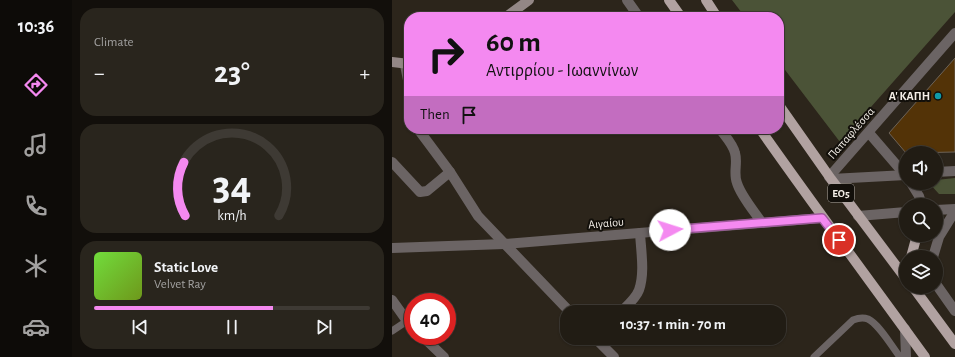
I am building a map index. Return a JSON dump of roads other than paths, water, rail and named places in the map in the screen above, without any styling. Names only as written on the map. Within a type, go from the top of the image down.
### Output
[{"type":"main road","points":[[512,12],[528,0]]},
{"type":"main road","points":[[669,0],[677,12]]},
{"type":"main road","points":[[706,0],[714,12]]},
{"type":"main road","points":[[392,62],[404,64]]},
{"type":"main road","name":"ΕΟ5","points":[[784,112],[830,178],[899,270]]},
{"type":"main road","name":"ΕΟ5","points":[[763,134],[822,218],[925,357]]},
{"type":"main road","points":[[918,294],[955,344]]},
{"type":"street","points":[[627,0],[635,12]]},
{"type":"street","name":"Παπαφλέσσα","points":[[830,178],[955,33]]},
{"type":"street","points":[[869,132],[899,168]]},
{"type":"street","points":[[422,134],[450,172],[478,216],[563,305]]},
{"type":"street","points":[[724,134],[736,153],[734,176],[737,185],[762,223]]},
{"type":"street","points":[[392,162],[420,192],[427,191],[450,172]]},
{"type":"street","points":[[943,172],[955,171]]},
{"type":"street","points":[[830,178],[899,177]]},
{"type":"street","points":[[943,210],[955,210]]},
{"type":"street","points":[[934,250],[939,237],[955,210]]},
{"type":"street","points":[[858,216],[899,213]]},
{"type":"street","name":"Αιγαίου","points":[[392,248],[504,244],[822,218]]},
{"type":"street","points":[[628,305],[639,291],[641,276],[640,233]]},
{"type":"street","points":[[943,294],[955,311]]},
{"type":"street","points":[[392,300],[404,316]]},
{"type":"street","points":[[905,329],[906,357]]},
{"type":"street","points":[[431,345],[444,357]]},
{"type":"street","points":[[602,345],[614,357]]},
{"type":"lane","points":[[814,357],[853,320],[860,318],[869,320],[876,325],[900,357]]},
{"type":"lane","points":[[392,331],[404,326]]},
{"type":"place","name":"Α' ΚΑΠΗ","points":[[938,96]]}]
